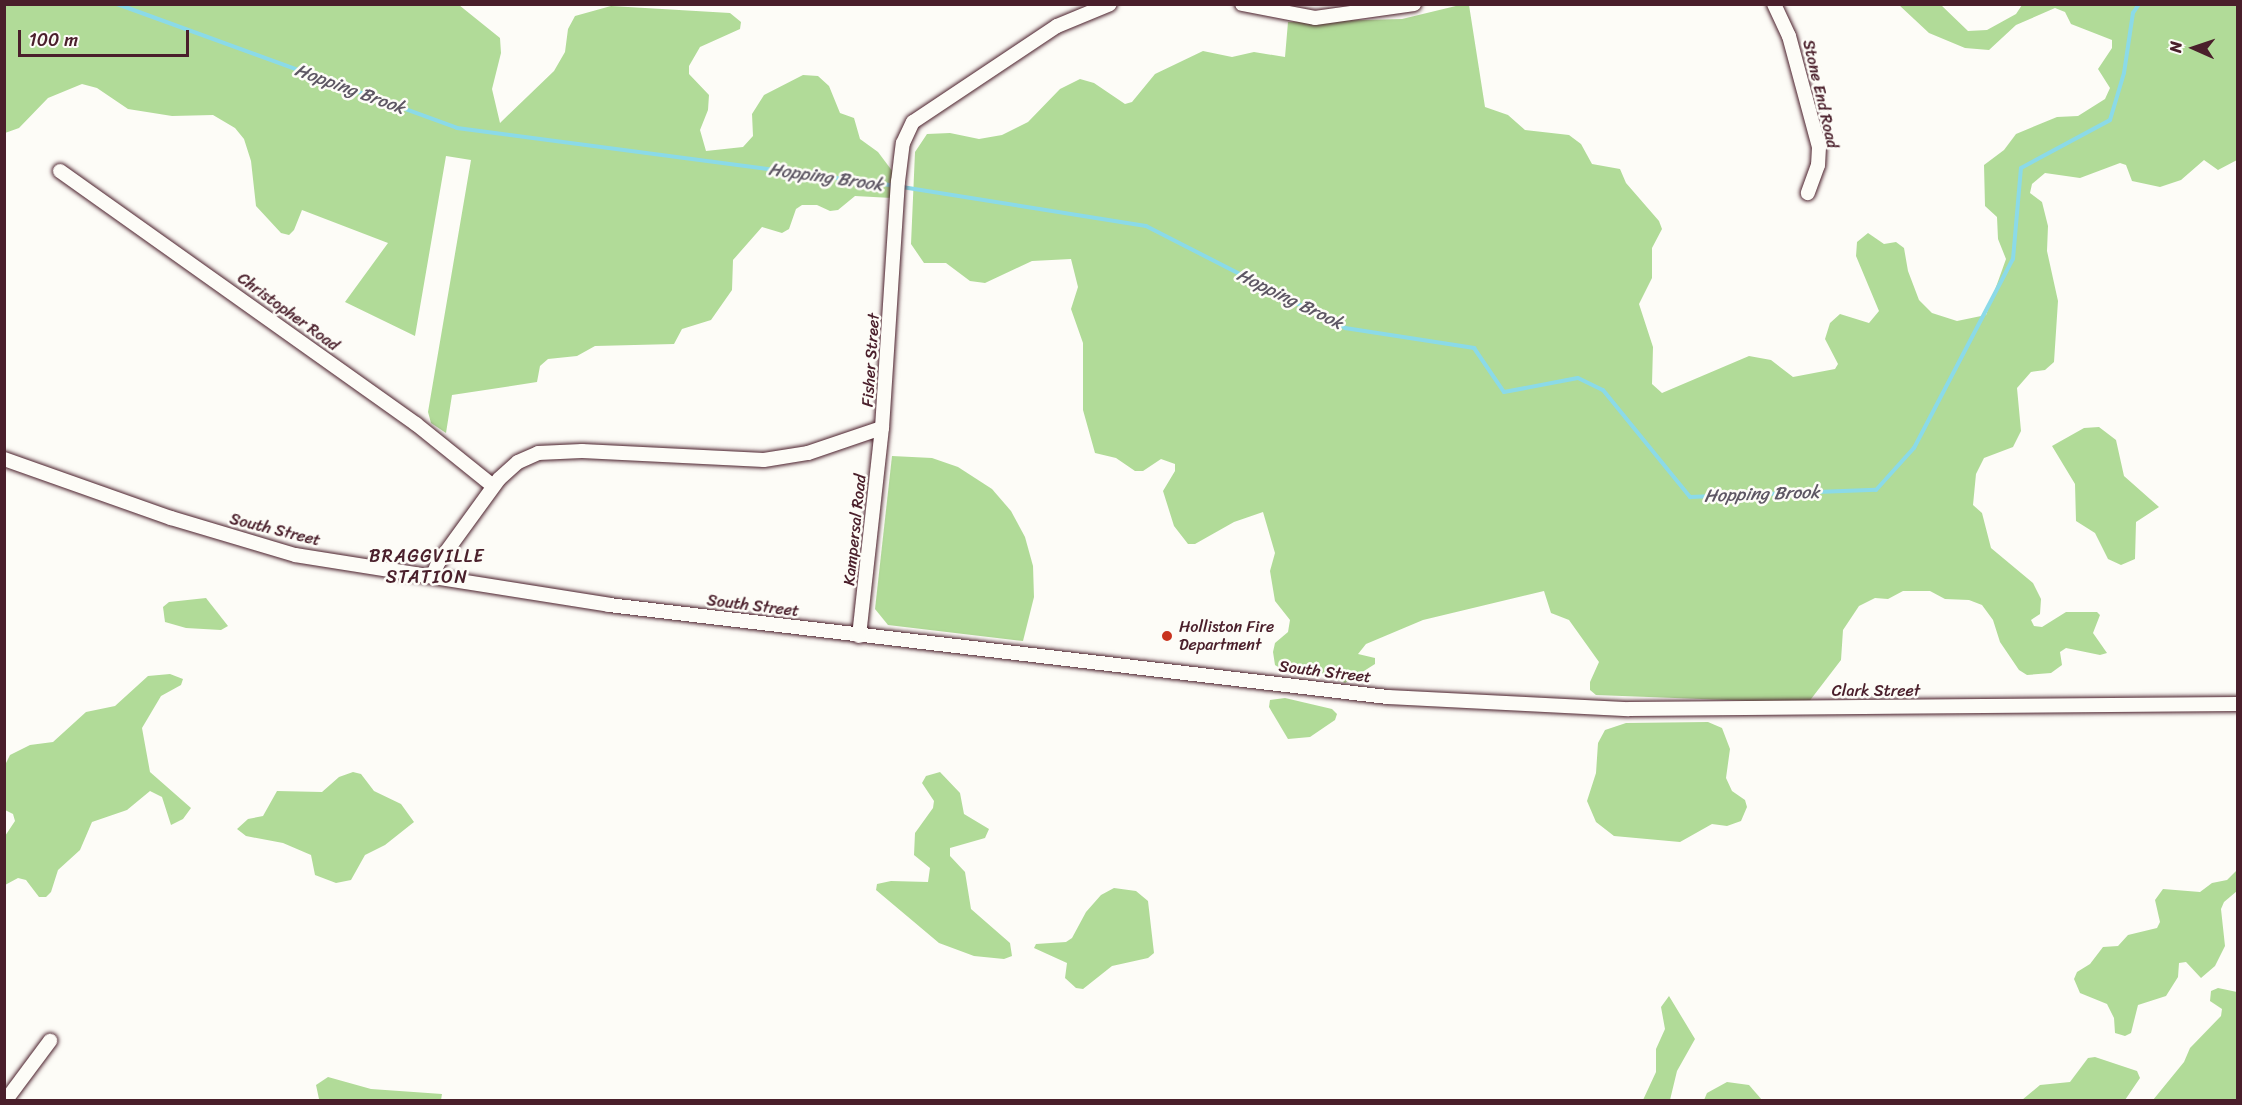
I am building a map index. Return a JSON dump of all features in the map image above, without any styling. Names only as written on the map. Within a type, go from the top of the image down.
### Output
[{"type":"street","name":"Fisher Street","points":[[433,575],[493,486],[518,462],[546,451],[764,460],[808,453],[882,428],[903,143],[919,116],[995,70],[1057,26],[1110,4]]},
{"type":"street","points":[[1242,4],[1315,18],[1414,4]]},
{"type":"street","name":"Stone End Road","points":[[1774,4],[1790,36],[1819,147],[1818,165],[1808,194]]},
{"type":"street","name":"Christopher Road","points":[[60,171],[416,424],[493,486]]},
{"type":"street","name":"Kampersal Road","points":[[859,636],[882,428]]},
{"type":"street","name":"South Street","points":[[4,459],[261,547],[609,605],[859,636],[962,644],[1388,697],[1514,706]]},
{"type":"street","name":"Clark Street","points":[[1514,706],[1629,709],[2238,704]]},
{"type":"street","points":[[6,1101],[50,1041]]},
{"type":"green space","points":[[5,5],[459,5],[500,38],[501,53],[492,89],[500,123],[554,71],[565,52],[568,29],[575,16],[611,6],[730,13],[741,22],[740,29],[700,47],[689,66],[689,74],[709,95],[708,110],[700,130],[706,151],[743,147],[753,136],[752,114],[764,95],[803,75],[818,76],[829,86],[840,113],[854,118],[860,139],[878,152],[896,176],[892,198],[855,196],[838,210],[830,211],[817,205],[802,205],[796,209],[789,229],[782,233],[762,227],[733,260],[732,290],[711,320],[682,329],[674,344],[595,346],[577,356],[548,359],[540,366],[537,382],[452,395],[446,433],[431,423],[428,412],[471,160],[446,156],[415,336],[345,302],[388,243],[302,210],[294,230],[289,235],[281,233],[256,206],[251,161],[244,139],[235,128],[213,115],[172,116],[128,109],[97,88],[82,84],[48,98],[19,128],[5,133]]},
{"type":"green space","points":[[1460,5],[1469,5],[1485,107],[1508,115],[1525,130],[1569,135],[1581,144],[1592,164],[1620,169],[1626,183],[1659,221],[1662,229],[1652,248],[1652,278],[1639,304],[1653,347],[1652,384],[1662,393],[1749,356],[1771,360],[1793,377],[1835,369],[1838,364],[1825,339],[1830,323],[1840,314],[1869,323],[1879,311],[1856,256],[1857,242],[1868,233],[1884,244],[1896,242],[1904,248],[1908,271],[1919,300],[1932,313],[1957,321],[1986,315],[2006,259],[1998,239],[1997,217],[1985,206],[1984,165],[2004,150],[2016,134],[2057,117],[2078,116],[2105,99],[2110,88],[2098,69],[2112,48],[2112,40],[2071,24],[2065,12],[2055,8],[2016,25],[1989,50],[1965,48],[1929,33],[1899,5],[1941,5],[1968,31],[1987,30],[2016,14],[2022,5],[2237,5],[2237,160],[2218,170],[2204,160],[2181,180],[2160,187],[2132,181],[2126,165],[2120,163],[2080,178],[2045,173],[2032,184],[2030,193],[2042,202],[2048,226],[2047,251],[2058,301],[2054,362],[2045,370],[2031,372],[2017,388],[2021,431],[2013,447],[1984,458],[1976,474],[1973,505],[1982,513],[1991,548],[2033,583],[2041,599],[2040,614],[2031,620],[2034,626],[2042,627],[2066,612],[2097,612],[2100,615],[2093,633],[2107,653],[2100,655],[2066,648],[2060,652],[2062,665],[2051,673],[2027,675],[2019,670],[2000,642],[1993,620],[1982,605],[1969,600],[1945,599],[1930,591],[1903,591],[1888,599],[1875,598],[1859,606],[1843,630],[1841,660],[1808,703],[1596,695],[1590,690],[1590,682],[1599,662],[1569,620],[1551,613],[1544,591],[1423,620],[1366,644],[1358,654],[1375,658],[1375,664],[1345,683],[1316,671],[1281,669],[1275,665],[1273,652],[1275,643],[1288,632],[1290,620],[1275,601],[1270,571],[1275,553],[1263,512],[1234,522],[1195,544],[1188,544],[1174,526],[1163,491],[1175,471],[1175,464],[1161,459],[1143,471],[1135,471],[1116,458],[1095,453],[1083,410],[1083,343],[1071,309],[1078,287],[1071,259],[1032,261],[985,283],[970,281],[946,263],[924,263],[911,244],[915,152],[927,134],[950,133],[979,139],[1002,135],[1028,122],[1060,89],[1080,79],[1094,83],[1125,104],[1132,102],[1155,74],[1203,51],[1232,57],[1254,52],[1285,57],[1288,22],[1402,19]]},
{"type":"green space","points":[[2099,427],[2116,440],[2124,476],[2159,507],[2136,522],[2135,559],[2121,565],[2108,559],[2095,533],[2076,521],[2075,484],[2052,446],[2084,428]]},
{"type":"green space","points":[[892,456],[932,458],[958,467],[992,489],[1011,511],[1025,537],[1033,566],[1034,597],[1023,641],[888,625],[875,609]]},
{"type":"green space","points":[[206,598],[228,626],[221,630],[186,628],[165,622],[163,607],[169,602]]},
{"type":"green space","points":[[170,674],[183,679],[181,685],[161,696],[142,728],[150,772],[191,808],[183,819],[171,825],[162,797],[150,791],[127,810],[92,822],[80,850],[58,870],[51,892],[46,897],[39,897],[26,880],[18,878],[5,885],[5,836],[15,821],[13,814],[5,810],[5,765],[10,755],[30,745],[53,742],[86,712],[115,706],[148,676]]},
{"type":"green space","points":[[1285,698],[1332,709],[1337,714],[1335,720],[1310,737],[1288,739],[1269,707],[1270,700]]},
{"type":"green space","points":[[1708,722],[1722,728],[1730,749],[1726,778],[1732,791],[1745,800],[1747,807],[1741,821],[1727,826],[1712,824],[1680,842],[1614,836],[1596,822],[1587,801],[1596,773],[1598,743],[1605,730],[1626,723]]},
{"type":"green space","points":[[353,772],[361,774],[374,791],[401,804],[414,822],[385,845],[365,855],[351,880],[336,883],[315,875],[311,855],[283,843],[246,836],[237,829],[248,819],[263,816],[277,791],[322,792],[339,777]]},
{"type":"green space","points":[[940,772],[960,793],[964,814],[989,829],[985,838],[950,848],[950,856],[965,872],[971,909],[1010,943],[1012,956],[1004,959],[974,956],[939,943],[876,890],[877,884],[891,881],[928,882],[930,868],[914,855],[915,833],[933,808],[934,801],[922,783],[926,776]]},
{"type":"green space","points":[[2237,870],[2237,891],[2224,902],[2221,909],[2225,946],[2215,966],[2201,978],[2186,962],[2179,963],[2178,977],[2166,996],[2138,1005],[2131,1033],[2125,1036],[2115,1033],[2114,1018],[2107,1004],[2080,993],[2074,979],[2077,972],[2090,964],[2103,947],[2118,946],[2128,935],[2157,928],[2160,922],[2155,900],[2163,889],[2200,892],[2212,883],[2227,880]]},
{"type":"green space","points":[[1114,888],[1136,891],[1148,901],[1154,953],[1148,958],[1112,966],[1083,989],[1076,988],[1065,978],[1067,963],[1034,948],[1036,944],[1066,942],[1072,938],[1086,912],[1101,895]]},
{"type":"green space","points":[[2218,988],[2237,992],[2237,1100],[2153,1100],[2184,1062],[2190,1048],[2221,1016],[2222,1009],[2210,1001],[2211,991]]},
{"type":"green space","points":[[1669,996],[1695,1039],[1677,1071],[1670,1100],[1643,1100],[1656,1072],[1656,1049],[1665,1029],[1661,1007]]},
{"type":"green space","points":[[2095,1057],[2137,1071],[2140,1078],[2125,1100],[2022,1100],[2040,1085],[2070,1082],[2088,1058]]},
{"type":"green space","points":[[328,1077],[371,1089],[442,1094],[441,1100],[319,1099],[316,1085]]},
{"type":"green space","points":[[1727,1082],[1749,1085],[1762,1100],[1704,1100],[1707,1093]]},
{"type":"waterway","name":"Hopping Brook","points":[[117,4],[457,128],[895,186]]},
{"type":"waterway","name":"Hopping Brook","points":[[902,187],[1146,226],[1345,328],[1474,348],[1504,392],[1578,378],[1603,390],[1690,497],[1876,490],[1914,448],[2013,259],[2021,168],[2110,120],[2124,73],[2133,13],[2139,4]]},
{"type":"place","name":"Holliston Fire Department","points":[[1167,636]]},
{"type":"district","name":"BRAGGVILLE STATION","points":[[427,567]]}]
